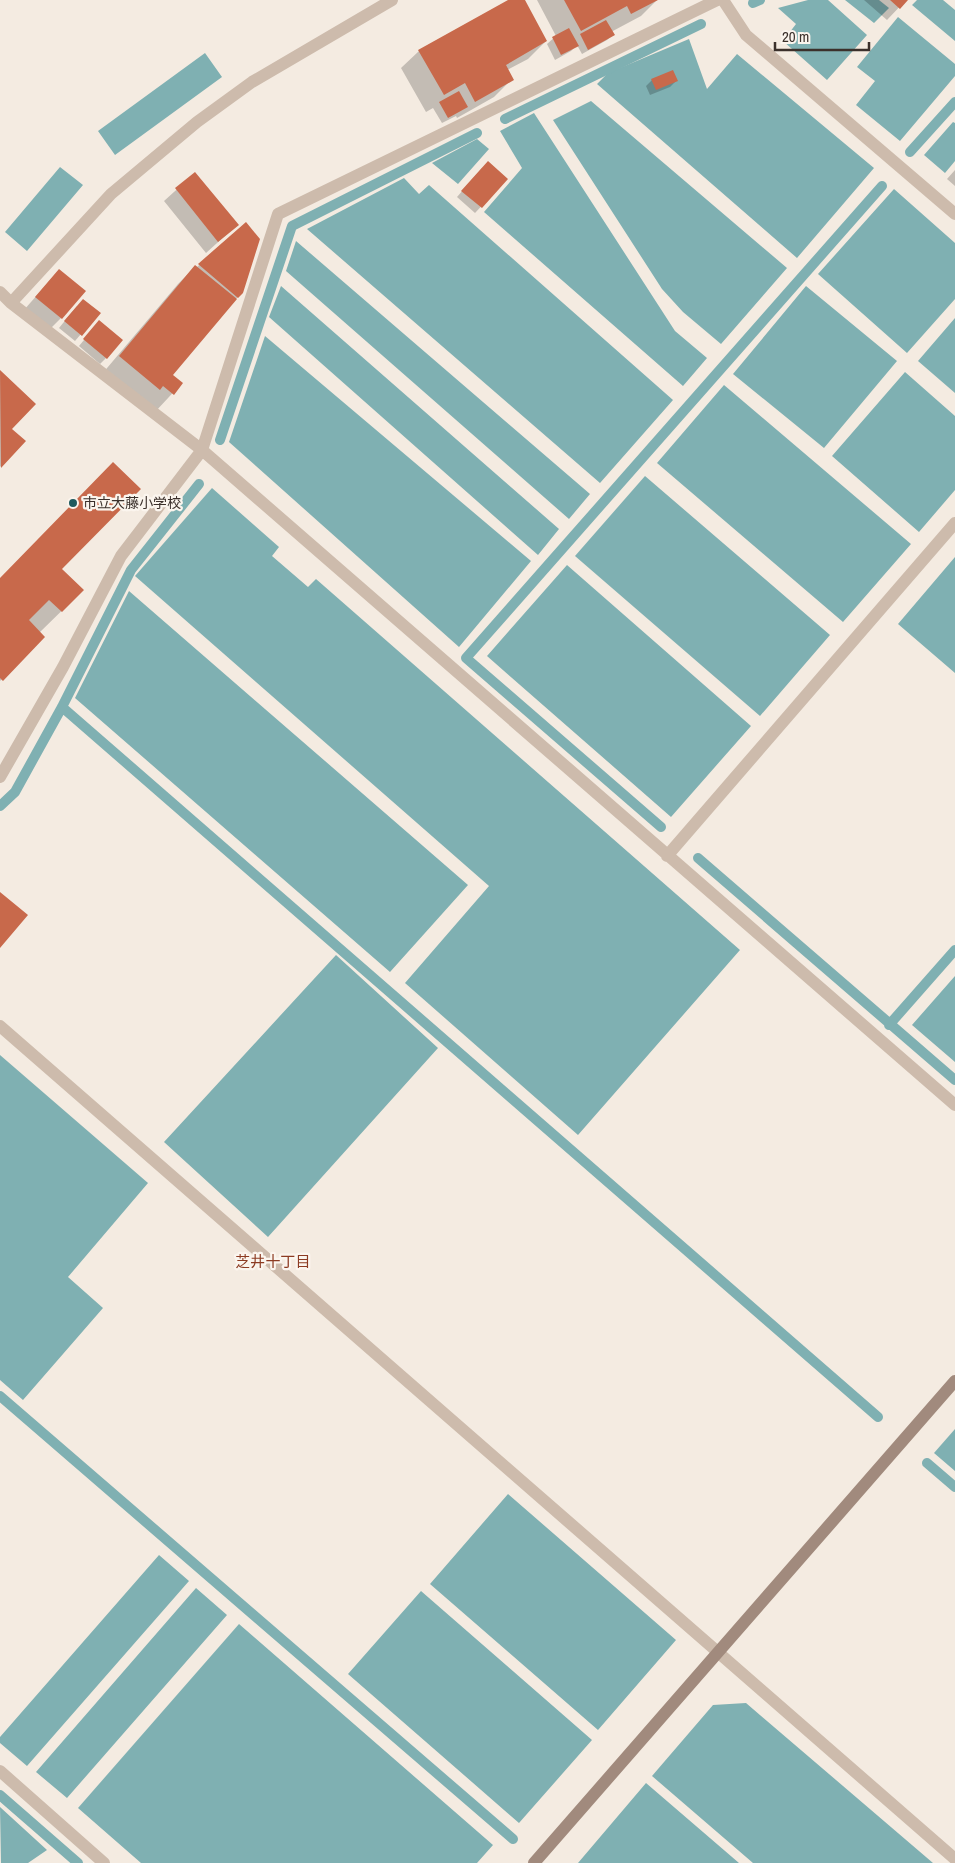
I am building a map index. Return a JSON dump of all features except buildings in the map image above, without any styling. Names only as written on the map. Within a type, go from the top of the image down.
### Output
[{"type":"street","points":[[11,303],[111,194],[197,122],[252,82],[392,0]]},
{"type":"street","points":[[0,777],[63,666],[121,556],[202,450],[278,214],[717,0]]},
{"type":"street","points":[[722,0],[746,35],[955,214]]},
{"type":"street","points":[[0,292],[11,303],[202,450],[955,1105]]},
{"type":"street","points":[[667,856],[955,523]]},
{"type":"street","points":[[0,1026],[955,1859]]},
{"type":"street","points":[[534,1863],[955,1381]]},
{"type":"street","points":[[0,1771],[104,1863]]},
{"type":"water","points":[[808,0],[828,0],[867,35],[827,80],[783,41],[796,24],[778,8]]},
{"type":"water","points":[[845,0],[879,0],[889,8],[874,23]]},
{"type":"water","points":[[917,0],[943,0],[955,10],[955,41],[912,5]]},
{"type":"water","points":[[898,17],[955,64],[955,76],[900,141],[856,105],[875,81],[857,67]]},
{"type":"water","points":[[689,39],[707,89],[737,54],[874,168],[797,258],[597,84],[608,73]]},
{"type":"water","points":[[205,53],[222,77],[115,155],[98,131]]},
{"type":"water","points":[[591,101],[787,268],[721,344],[683,312],[662,289],[553,120]]},
{"type":"water","points":[[534,113],[675,331],[707,358],[683,386],[484,212],[522,168],[500,131]]},
{"type":"water","points":[[953,122],[955,123],[955,161],[945,173],[924,155]]},
{"type":"water","points":[[477,139],[489,149],[458,184],[432,163]]},
{"type":"water","points":[[60,167],[83,185],[27,251],[5,232]]},
{"type":"water","points":[[404,178],[419,194],[429,185],[673,400],[600,483],[307,229]]},
{"type":"water","points":[[894,189],[955,243],[955,299],[907,353],[818,274]]},
{"type":"water","points":[[296,241],[590,494],[569,519],[286,271]]},
{"type":"water","points":[[281,286],[559,529],[538,555],[269,317]]},
{"type":"water","points":[[806,286],[897,361],[824,448],[733,374]]},
{"type":"water","points":[[955,318],[955,393],[918,361]]},
{"type":"water","points":[[265,336],[531,561],[459,647],[229,442]]},
{"type":"water","points":[[905,372],[955,416],[955,490],[919,532],[832,456]]},
{"type":"water","points":[[724,385],[911,544],[843,622],[657,463]]},
{"type":"water","points":[[645,476],[830,635],[760,716],[575,556]]},
{"type":"water","points":[[212,488],[279,547],[272,556],[308,587],[316,579],[740,950],[578,1135],[405,983],[489,886],[135,576]]},
{"type":"water","points":[[955,557],[955,673],[898,624]]},
{"type":"water","points":[[567,565],[751,726],[671,817],[487,656]]},
{"type":"water","points":[[129,591],[468,885],[390,972],[75,698]]},
{"type":"water","points":[[336,955],[438,1048],[268,1237],[164,1142]]},
{"type":"water","points":[[955,976],[955,1062],[912,1025]]},
{"type":"water","points":[[0,1055],[148,1183],[68,1277],[103,1308],[23,1400],[0,1380]]},
{"type":"water","points":[[955,1429],[955,1471],[934,1453]]},
{"type":"water","points":[[508,1494],[676,1640],[598,1730],[430,1584]]},
{"type":"water","points":[[159,1555],[189,1581],[27,1766],[0,1743],[0,1737]]},
{"type":"water","points":[[196,1588],[227,1615],[67,1798],[36,1772]]},
{"type":"water","points":[[421,1591],[592,1740],[519,1823],[348,1674]]},
{"type":"water","points":[[239,1624],[493,1845],[477,1863],[141,1863],[78,1808]]},
{"type":"water","points":[[746,1703],[933,1863],[753,1863],[652,1776],[713,1705]]},
{"type":"water","points":[[646,1783],[739,1863],[578,1863]]},
{"type":"water","points":[[0,1807],[47,1850],[28,1863],[1,1863]]},
{"type":"waterway","points":[[753,3],[760,0]]},
{"type":"waterway","points":[[505,119],[701,24]]},
{"type":"waterway","points":[[910,152],[955,102]]},
{"type":"waterway","points":[[220,440],[292,226],[477,133]]},
{"type":"waterway","points":[[661,827],[466,658],[882,186]]},
{"type":"waterway","points":[[0,806],[15,792],[62,707],[131,570],[199,484]]},
{"type":"waterway","points":[[62,707],[878,1417]]},
{"type":"waterway","points":[[698,858],[955,1080]]},
{"type":"waterway","points":[[889,1025],[955,950]]},
{"type":"waterway","points":[[0,1396],[513,1839]]},
{"type":"waterway","points":[[927,1463],[955,1487]]},
{"type":"waterway","points":[[0,1795],[78,1863]]},
{"type":"place","name":"市立大藤小学校","points":[[73,503]]},
{"type":"district","name":"芝井十丁目","points":[[273,1262]]}]
